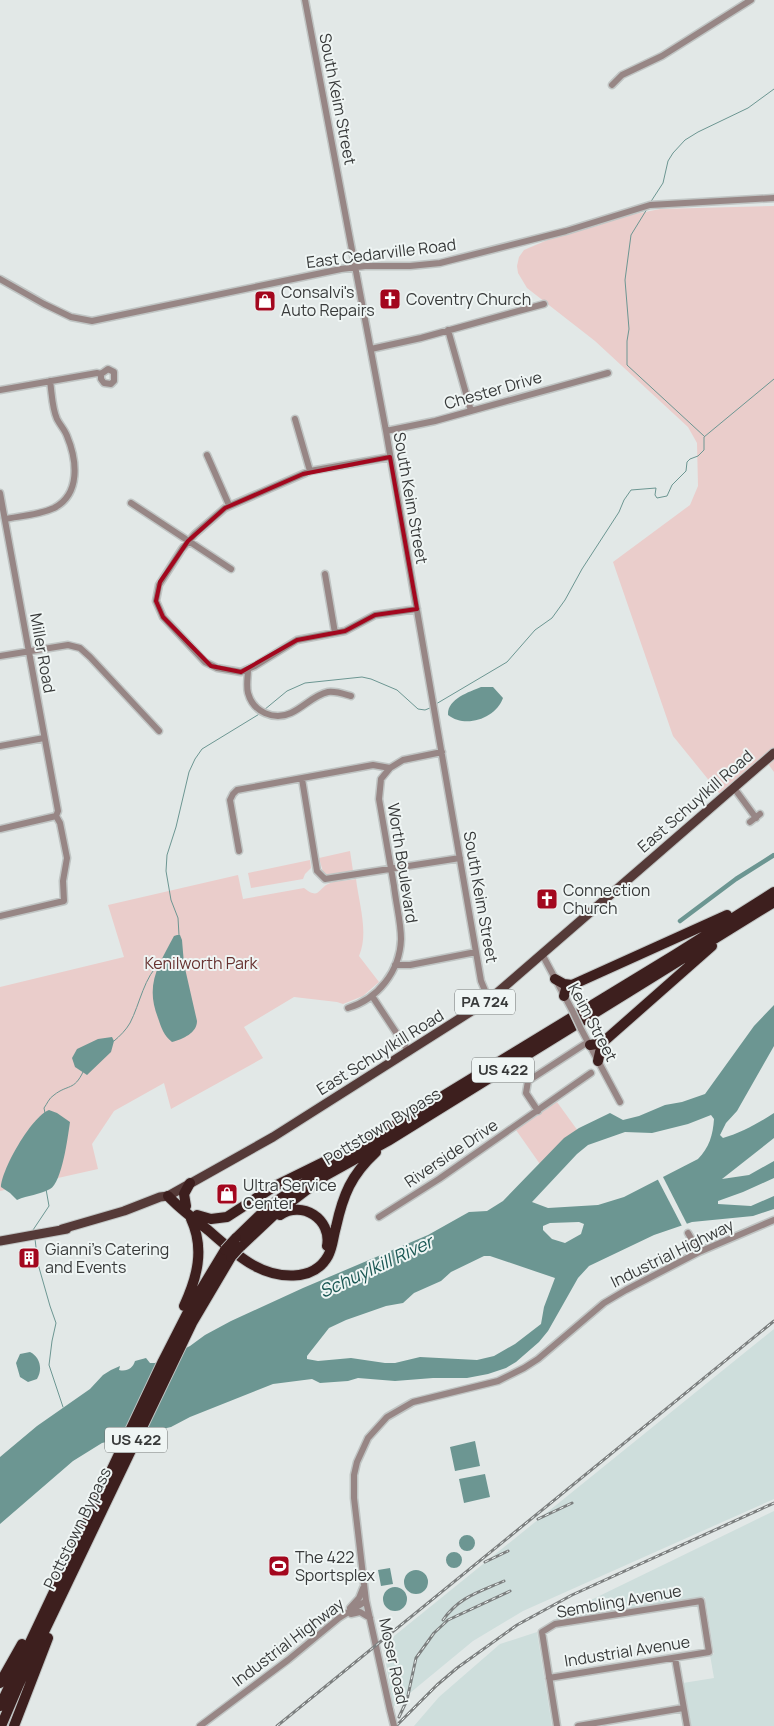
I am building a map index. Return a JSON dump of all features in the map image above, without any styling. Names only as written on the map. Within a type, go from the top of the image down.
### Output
[{"type":"highway","name":"Pottstown Bypass","points":[[0,1706],[177,1329],[202,1287],[263,1212],[278,1200],[369,1141],[686,948],[774,892]]},
{"type":"highway","points":[[564,996],[566,990],[572,985],[760,900]]},
{"type":"highway","name":"Pottstown Bypass","points":[[238,1242],[325,1176],[388,1141],[774,903]]},
{"type":"highway","points":[[598,1061],[602,1043],[712,946],[774,903]]},
{"type":"highway","points":[[555,979],[564,984],[572,985]]},
{"type":"highway","points":[[589,1044],[602,1043]]},
{"type":"highway","points":[[191,1212],[215,1220],[227,1217],[292,1176],[369,1141]]},
{"type":"highway","points":[[191,1212],[256,1266],[284,1275],[307,1274],[319,1268],[329,1255],[343,1200],[352,1180],[366,1161],[388,1141]]},
{"type":"highway","points":[[177,1329],[198,1265],[199,1241],[184,1194],[190,1183]]},
{"type":"highway","points":[[168,1196],[249,1258],[265,1266],[280,1270],[298,1271],[315,1265],[325,1252],[328,1238],[325,1227],[317,1216],[305,1210],[296,1209],[278,1216],[238,1242]]},
{"type":"highway","name":"Pottstown Bypass","points":[[1,1726],[192,1323],[228,1254]]},
{"type":"highway","points":[[14,1726],[80,1556]]},
{"type":"highway","points":[[0,1683],[52,1594]]},
{"type":"main road","name":"East Schuylkill Road","points":[[0,1241],[92,1224],[140,1212],[163,1202],[168,1196],[273,1137],[409,1052],[489,1000],[774,753]]},
{"type":"street","name":"South Keim Street","points":[[305,0],[386,431],[476,952],[483,987],[489,1000]]},
{"type":"street","points":[[612,85],[622,75],[662,56],[751,0]]},
{"type":"street","name":"East Cedarville Road","points":[[0,279],[44,304],[72,317],[92,321],[341,268],[410,266],[440,262],[566,231],[650,204],[774,198]]},
{"type":"street","points":[[370,349],[544,304]]},
{"type":"street","points":[[448,330],[471,411]]},
{"type":"street","points":[[0,390],[97,373],[101,374]]},
{"type":"street","name":"Chester Drive","points":[[386,431],[471,411],[608,373]]},
{"type":"street","points":[[5,519],[43,512],[53,508],[63,501],[72,487],[75,470],[68,437],[56,414],[50,381]]},
{"type":"street","points":[[294,419],[310,471]]},
{"type":"street","points":[[207,455],[229,505]]},
{"type":"street","points":[[390,457],[310,471],[229,505],[188,541],[159,585],[156,596],[159,612],[188,645],[211,666],[222,670],[241,672],[297,640],[351,629],[375,615],[417,609]]},
{"type":"street","name":"Miller Road","points":[[0,494],[58,811],[56,816],[60,823],[68,858],[63,881],[64,901],[0,916]]},
{"type":"street","points":[[131,502],[231,569]]},
{"type":"street","points":[[325,574],[335,633]]},
{"type":"street","points":[[0,656],[63,645],[80,648],[159,730]]},
{"type":"street","points":[[248,669],[248,693],[253,704],[263,712],[278,716],[290,713],[317,696],[329,692],[339,692],[351,696]]},
{"type":"street","points":[[0,746],[44,738]]},
{"type":"street","points":[[239,851],[230,800],[237,790],[373,765],[390,768],[403,760],[442,752]]},
{"type":"street","name":"Worth Boulevard","points":[[390,768],[382,780],[378,793],[400,932],[400,949],[395,965]]},
{"type":"street","points":[[302,778],[317,871],[325,879],[460,858]]},
{"type":"street","points":[[734,788],[755,818]]},
{"type":"street","points":[[0,829],[56,816]]},
{"type":"street","points":[[348,1008],[372,996],[386,981],[395,965],[410,965],[476,952]]},
{"type":"street","name":"Keim Street","points":[[542,954],[620,1102]]},
{"type":"street","points":[[372,996],[409,1052]]},
{"type":"street","points":[[538,1110],[526,1093],[528,1081],[589,1044]]},
{"type":"street","name":"Riverside Drive","points":[[379,1218],[439,1179],[591,1073]]},
{"type":"street","name":"Industrial Highway","points":[[200,1726],[288,1660],[339,1618],[366,1601],[354,1498],[354,1475],[357,1462],[368,1438],[388,1417],[413,1402],[498,1381],[524,1368],[538,1360],[604,1303],[699,1252],[774,1220]]},
{"type":"street","points":[[689,1233],[699,1252]]},
{"type":"street","points":[[339,1618],[354,1605],[359,1598],[364,1584]]},
{"type":"street","name":"Moser Road","points":[[366,1601],[394,1726]]},
{"type":"street","name":"Sembling Avenue","points":[[549,1678],[542,1632],[556,1624],[701,1601],[709,1652]]},
{"type":"street","points":[[339,1618],[355,1612],[360,1612],[370,1618]]},
{"type":"street","name":"Industrial Avenue","points":[[549,1678],[709,1652]]},
{"type":"street","points":[[675,1658],[687,1726]]},
{"type":"street","points":[[549,1678],[557,1726]]},
{"type":"street","points":[[578,1726],[683,1708]]},
{"type":"highlighted area","points":[[390,457],[417,609],[375,615],[345,631],[297,640],[241,672],[211,666],[163,617],[156,601],[160,582],[188,541],[225,508],[303,474]]},
{"type":"shaded area","points":[[774,1329],[774,1499],[523,1611],[473,1641],[393,1707],[383,1645]]},
{"type":"shaded area","points":[[774,1511],[774,1726],[691,1726],[683,1683],[714,1678],[710,1655],[714,1654],[705,1597],[557,1621],[556,1617]]},
{"type":"shaded area","points":[[537,1632],[552,1726],[414,1726],[439,1697],[500,1644]]},
{"type":"green space","points":[[774,206],[774,772],[763,757],[720,794],[673,736],[613,562],[690,505],[698,486],[697,443],[688,427],[595,341],[527,288],[518,273],[517,266],[519,257],[524,250],[552,238],[597,226],[620,217],[660,209]]},
{"type":"green space","points":[[350,851],[353,871],[328,875],[323,872],[319,858]]},
{"type":"green space","points":[[310,860],[311,868],[303,879],[251,888],[248,873]]},
{"type":"green space","name":"Kenilworth Park","points":[[238,875],[243,899],[304,888],[316,893],[331,883],[356,879],[363,928],[362,947],[359,956],[379,982],[363,996],[343,1004],[294,997],[244,1027],[263,1058],[171,1109],[164,1083],[114,1111],[92,1144],[98,1169],[0,1191],[0,987],[124,957],[108,905]]},
{"type":"green space","points":[[557,1102],[578,1131],[542,1167],[516,1130]]},
{"type":"water","points":[[481,687],[493,687],[503,698],[494,711],[487,716],[471,721],[455,719],[448,715],[449,709],[455,700]]},
{"type":"water","points":[[180,935],[182,940],[184,964],[197,1021],[192,1032],[172,1042],[162,1028],[154,1006],[153,985],[158,966],[174,936]]},
{"type":"water","name":"Schuylkill River","points":[[774,1005],[774,1046],[737,1111],[726,1123],[720,1135],[723,1138],[736,1133],[774,1113],[774,1138],[722,1179],[749,1175],[774,1161],[774,1178],[718,1201],[718,1204],[751,1206],[774,1196],[774,1209],[753,1216],[692,1222],[654,1235],[589,1266],[578,1278],[548,1331],[539,1342],[506,1368],[467,1378],[395,1381],[358,1378],[348,1381],[320,1383],[312,1379],[273,1384],[190,1417],[171,1427],[102,1443],[73,1461],[0,1524],[0,1457],[37,1426],[90,1389],[103,1375],[120,1366],[119,1370],[127,1370],[135,1361],[146,1358],[150,1363],[155,1363],[190,1346],[205,1335],[231,1321],[428,1235],[469,1212],[487,1211],[503,1201],[564,1138],[579,1128],[610,1113],[623,1120],[639,1116],[665,1105],[682,1102],[705,1094],[754,1026]],"holes":[[[711,1115],[714,1119],[713,1130],[708,1146],[698,1159],[624,1197],[598,1205],[548,1208],[532,1202],[577,1154],[588,1145],[625,1132],[652,1133],[688,1124]],[[579,1222],[584,1224],[581,1234],[565,1243],[552,1239],[543,1230],[543,1226],[550,1223]],[[484,1256],[490,1256],[555,1278],[544,1307],[541,1324],[515,1344],[494,1356],[477,1360],[420,1357],[395,1363],[351,1358],[318,1361],[307,1359],[307,1356],[329,1328],[386,1306],[403,1303],[414,1293],[441,1281],[451,1272]]]},
{"type":"water","points":[[112,1037],[114,1041],[111,1052],[87,1075],[75,1067],[72,1058],[77,1049],[98,1039]]},
{"type":"water","points":[[49,1110],[70,1122],[64,1158],[58,1178],[50,1189],[17,1200],[1,1187],[6,1168],[34,1122]]},
{"type":"water","points":[[30,1352],[38,1360],[40,1371],[37,1379],[28,1382],[20,1377],[16,1363],[20,1354]]},
{"type":"water","points":[[475,1441],[480,1466],[455,1471],[450,1447]]},
{"type":"water","points":[[485,1474],[490,1497],[464,1503],[459,1479]]},
{"type":"water","points":[[467,1535],[475,1543],[467,1551],[459,1543]]},
{"type":"water","points":[[454,1552],[462,1560],[454,1568],[446,1560]]},
{"type":"water","points":[[390,1568],[393,1584],[381,1586],[378,1570]]},
{"type":"water","points":[[416,1570],[424,1574],[428,1582],[424,1590],[416,1594],[408,1590],[404,1582],[408,1574]]},
{"type":"water","points":[[395,1587],[403,1591],[407,1599],[403,1607],[395,1611],[387,1607],[383,1599],[387,1591]]},
{"type":"pier","points":[[662,1175],[688,1226],[683,1228],[657,1178]]},
{"type":"waterway","points":[[650,203],[663,183],[668,161],[685,140],[748,108],[774,89]]},
{"type":"waterway","points":[[647,209],[631,235],[625,280],[629,329],[627,365],[704,436]]},
{"type":"waterway","points":[[436,704],[507,662],[535,630],[552,618],[565,600],[631,490],[656,488],[655,495],[657,498],[667,496],[672,485],[686,471],[687,462],[704,450],[704,437],[774,379]]},
{"type":"waterway","points":[[264,710],[287,691],[305,683],[362,677],[397,690],[418,709],[425,710],[430,708]]},
{"type":"waterway","points":[[179,935],[178,918],[171,900],[166,871],[167,855],[176,827],[189,772],[202,749],[261,713]]},
{"type":"waterway","points":[[680,921],[736,879],[774,855]]},
{"type":"waterway","points":[[114,1041],[130,1023],[146,982],[161,962]]},
{"type":"waterway","points":[[45,1113],[44,1108],[51,1098],[74,1085],[83,1072]]},
{"type":"waterway","points":[[33,1230],[49,1206],[46,1189]]},
{"type":"waterway","points":[[35,1239],[38,1264],[56,1323],[49,1365],[63,1407]]},
{"type":"railway","points":[[277,1726],[774,1321]]},
{"type":"railway","points":[[538,1519],[572,1503]]},
{"type":"railway","points":[[396,1726],[457,1668],[517,1625],[572,1595],[774,1503]]},
{"type":"railway","points":[[485,1562],[508,1551]]},
{"type":"railway","points":[[443,1620],[463,1600],[504,1581]]},
{"type":"railway","points":[[399,1717],[407,1700],[416,1658],[434,1633],[448,1620],[510,1591]]},
{"type":"place","name":"Coventry Church","points":[[390,299]]},
{"type":"place","name":"Consalvi's Auto Repairs","points":[[265,301]]},
{"type":"place","name":"Connection Church","points":[[547,899]]},
{"type":"place","name":"Ultra Service Center","points":[[227,1194]]},
{"type":"place","name":"Gianni’s Catering and Events","points":[[29,1258]]},
{"type":"place","name":"The 422 Sportsplex","points":[[279,1566]]}]
